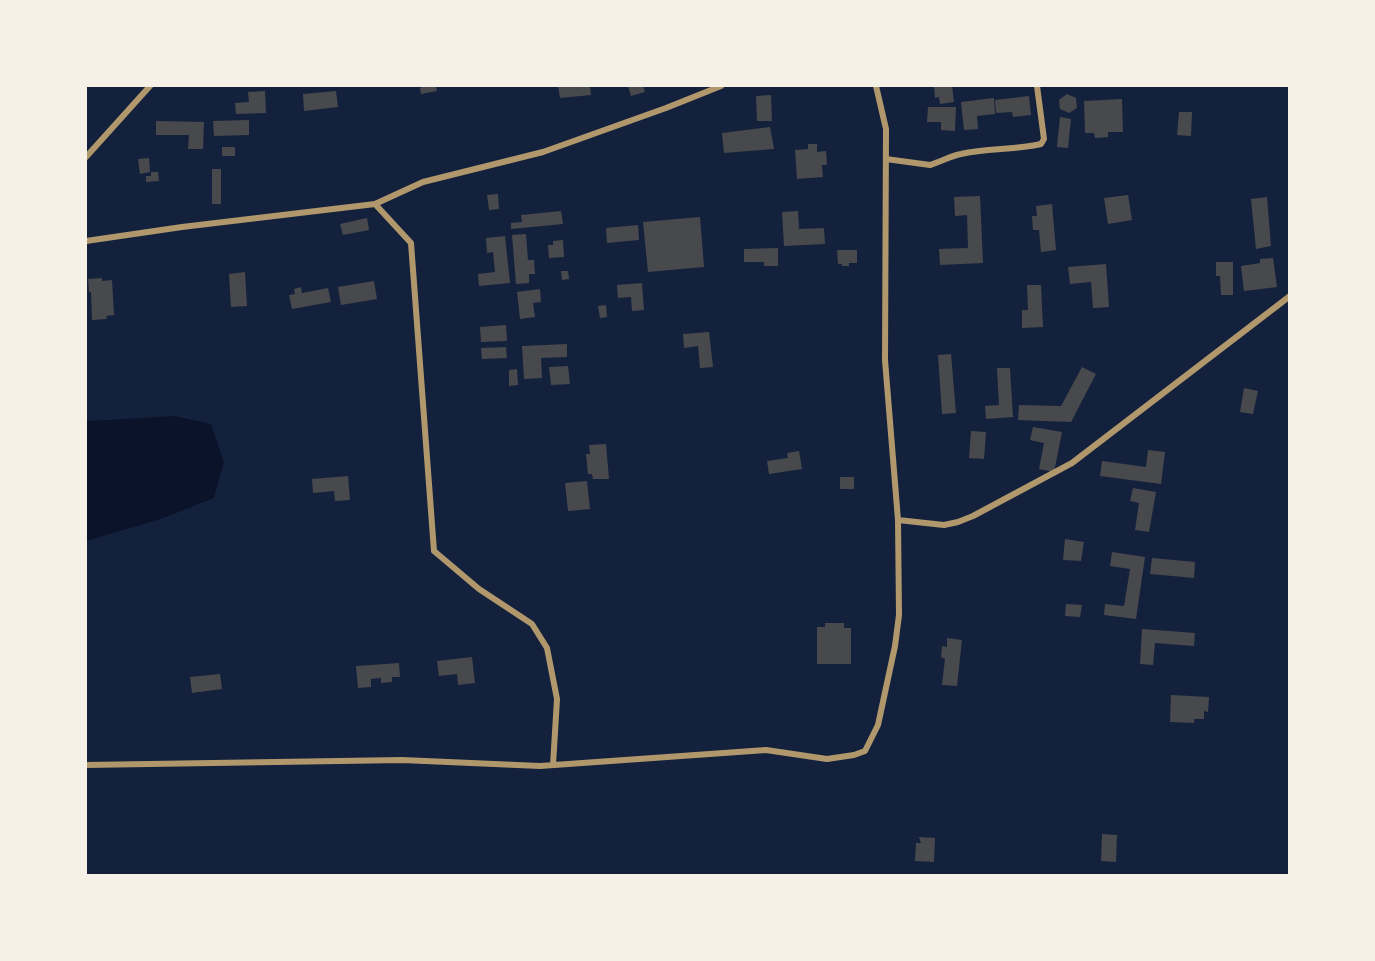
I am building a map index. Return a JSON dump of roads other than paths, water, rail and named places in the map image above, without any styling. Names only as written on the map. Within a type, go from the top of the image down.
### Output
[{"type":"street","points":[[86,157],[150,86]]},
{"type":"street","points":[[86,241],[375,204],[423,182],[543,152],[721,86]]},
{"type":"street","points":[[86,765],[402,760],[540,766],[766,750],[827,759],[866,751],[878,725],[895,646],[899,615],[898,520],[885,360],[886,129],[876,86]]},
{"type":"street","points":[[886,159],[930,165],[962,153],[1041,144],[1044,139],[1037,86]]},
{"type":"street","points":[[375,204],[411,243],[434,551],[479,589],[532,624],[547,648],[556,699],[553,765]]},
{"type":"street","points":[[898,520],[944,525],[958,522],[1072,463],[1290,296]]},
{"type":"water","points":[[174,416],[211,424],[224,462],[214,498],[161,519],[86,541],[86,421]]}]
